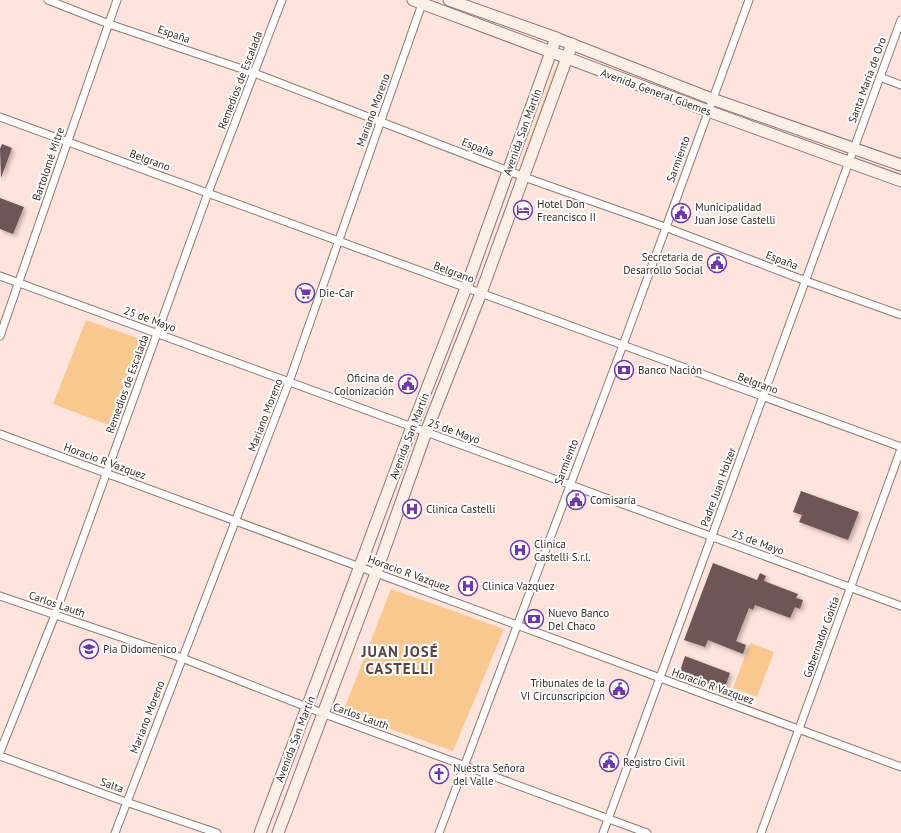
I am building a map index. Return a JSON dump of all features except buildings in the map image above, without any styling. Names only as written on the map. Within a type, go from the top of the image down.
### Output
[{"type":"main road","name":"Avenida General Güemes","points":[[449,0],[572,44],[712,99],[901,165]]},
{"type":"main road","name":"Avenida General Güemes","points":[[419,1],[567,59],[901,181]]},
{"type":"main road","name":"Avenida San Martín","points":[[260,833],[412,427],[466,288],[556,38]]},
{"type":"main road","name":"Avenida San Martín","points":[[278,833],[376,573],[426,432],[481,293],[572,44]]},
{"type":"street","name":"España","points":[[48,0],[109,24],[254,73],[524,176],[901,315]]},
{"type":"street","name":"Bartolomé Mitre","points":[[0,336],[117,0]]},
{"type":"street","name":"Remedios de Escalada","points":[[0,752],[54,615],[208,193],[282,0]]},
{"type":"street","name":"Sarmiento","points":[[439,833],[623,345],[749,0]]},
{"type":"street","name":"Mariano Moreno","points":[[115,833],[289,382],[380,121],[419,1]]},
{"type":"street","name":"Santa María de Oro","points":[[854,148],[901,20]]},
{"type":"street","points":[[880,78],[901,85]]},
{"type":"street","name":"Belgrano","points":[[0,117],[901,448]]},
{"type":"street","name":"Padre Juan Holzer","points":[[603,833],[854,148]]},
{"type":"street","name":"25 de Mayo","points":[[0,276],[901,606]]},
{"type":"street","name":"Horacio R Vazquez","points":[[0,434],[901,767]]},
{"type":"street","name":"Gobernador Goitia","points":[[761,833],[901,448]]},
{"type":"street","name":"Carlos Lauth","points":[[0,596],[182,658],[322,713],[647,833]]},
{"type":"street","name":"Salta","points":[[0,756],[126,802],[217,833]]},
{"type":"shaded area","points":[[557,67],[559,68],[525,163],[522,162],[554,71]]},
{"type":"shaded area","points":[[86,320],[140,339],[109,425],[53,404]]},
{"type":"shaded area","points":[[391,589],[504,629],[453,751],[343,712]]},
{"type":"shaded area","points":[[750,643],[774,652],[757,697],[733,688]]},
{"type":"place","name":"Hotel Don Freancisco II","points":[[523,210]]},
{"type":"place","name":"Municipalidad Juan Jose Castelli","points":[[681,213]]},
{"type":"place","name":"Secretaria de Desarrollo Social","points":[[717,263]]},
{"type":"place","name":"Die-Car","points":[[305,293]]},
{"type":"place","name":"Banco Nación","points":[[624,370]]},
{"type":"place","name":"Oficina de Colonización","points":[[408,384]]},
{"type":"place","name":"Comisaría","points":[[576,500]]},
{"type":"place","name":"Clinica Castelli","points":[[412,509]]},
{"type":"place","name":"Clinica Castelli S.r.l.","points":[[520,550]]},
{"type":"place","name":"Clinica Vazquez","points":[[468,586]]},
{"type":"place","name":"Nuevo Banco Del Chaco","points":[[534,619]]},
{"type":"place","name":"Pia Didomenico","points":[[89,649]]},
{"type":"place","name":"Tribunales de la VI Circunscripcion","points":[[619,689]]},
{"type":"place","name":"Registro Civil","points":[[609,762]]},
{"type":"place","name":"Nuestra Señora del Valle","points":[[439,774]]},
{"type":"district","name":"JUAN JOSÉ CASTELLI","points":[[400,660]]}]
